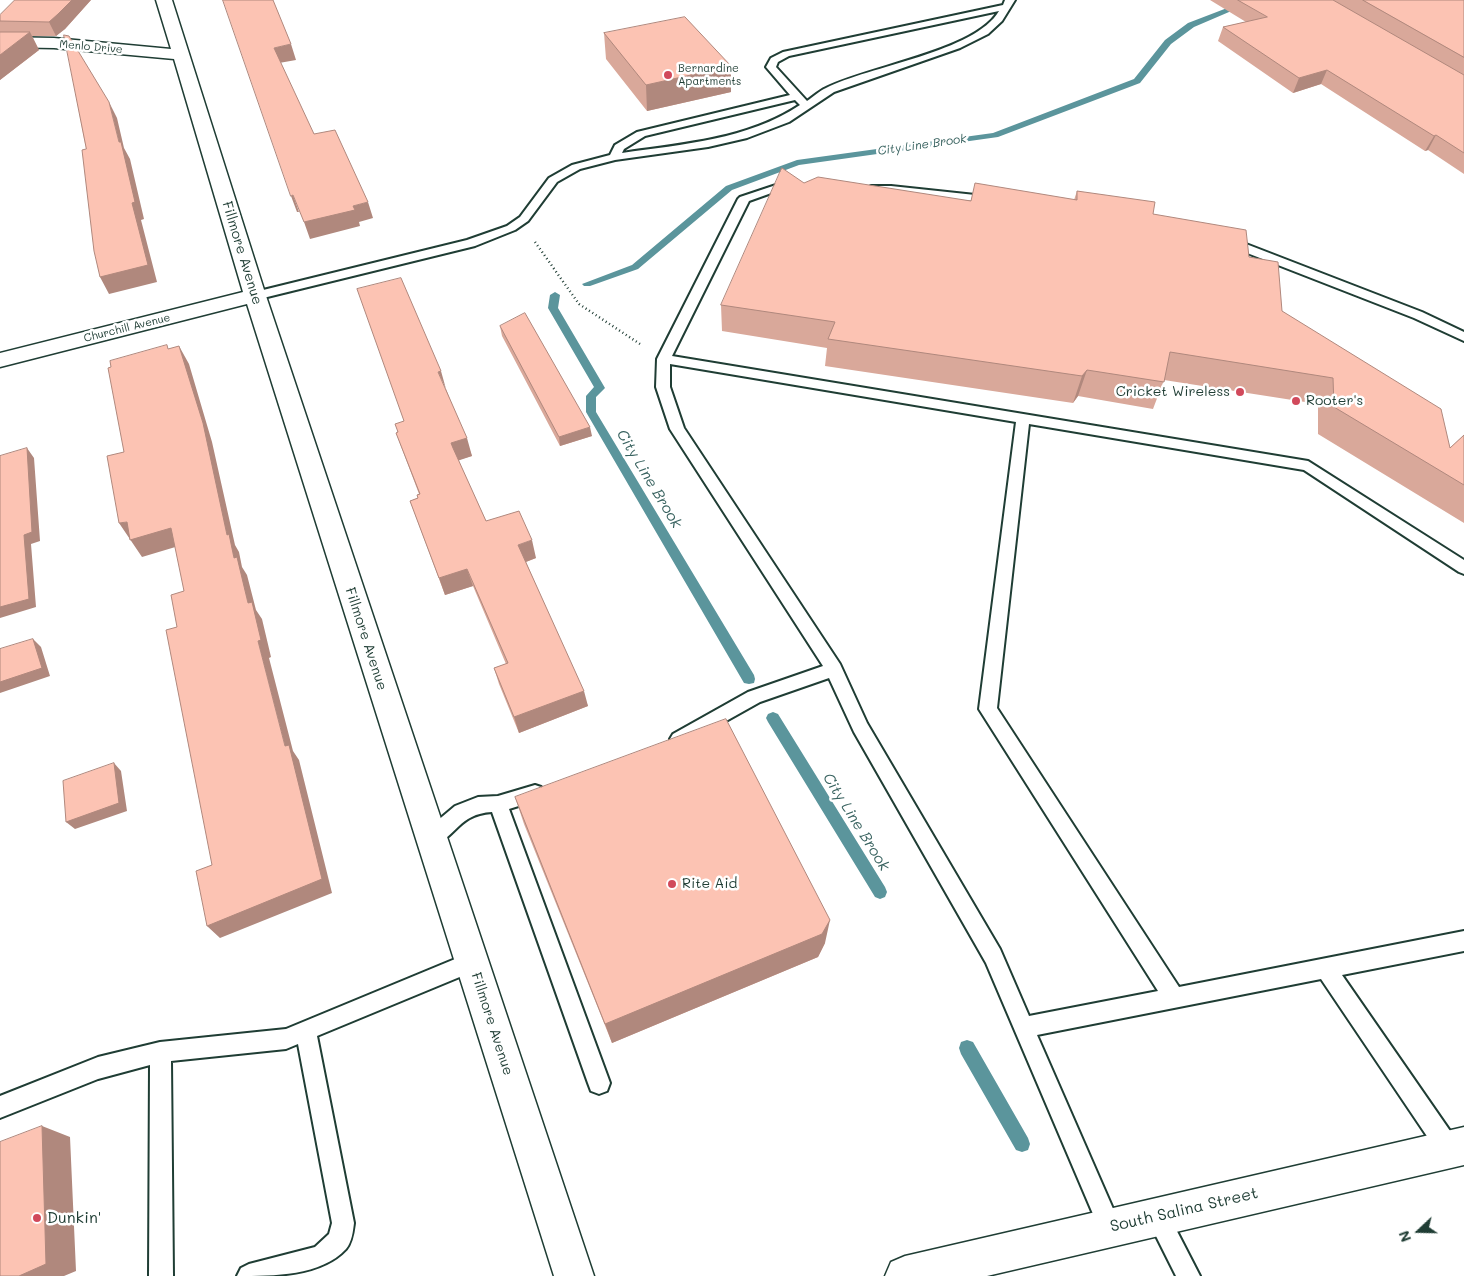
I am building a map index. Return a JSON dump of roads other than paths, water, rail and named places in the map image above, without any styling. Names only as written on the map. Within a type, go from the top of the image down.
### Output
[{"type":"street","name":"Fillmore Avenue","points":[[164,0],[255,296],[574,1276]]},
{"type":"street","name":"Menlo Drive","points":[[0,42],[54,43],[182,55]]},
{"type":"street","name":"Churchill Avenue","points":[[0,360],[255,296]]},
{"type":"street","name":"South Salina Street","points":[[905,1276],[1157,1216],[1459,1155]]},
{"type":"lane","points":[[806,106],[771,67],[774,60],[786,54],[1008,4]]},
{"type":"lane","points":[[255,296],[471,243],[511,228],[520,221],[553,180],[576,167],[614,157],[708,144],[743,136],[785,120],[830,90],[957,46],[984,32],[998,19],[1008,4]]},
{"type":"lane","points":[[614,157],[619,147],[641,134],[797,96]]},
{"type":"lane","points":[[805,188],[776,188],[744,199],[664,359],[663,387],[678,429],[834,669],[860,727],[993,956],[1110,1227]]},
{"type":"lane","points":[[862,188],[891,189],[1008,201]]},
{"type":"lane","points":[[1218,237],[1418,315],[1464,337]]},
{"type":"lane","points":[[664,359],[1308,466],[1464,568]]},
{"type":"lane","points":[[1023,419],[988,709],[1174,998]]},
{"type":"lane","points":[[662,746],[680,739],[754,697],[834,669]]},
{"type":"lane","points":[[431,838],[461,812],[478,805],[498,804],[554,788]]},
{"type":"lane","points":[[498,804],[599,1083]]},
{"type":"lane","points":[[1024,1028],[1464,941]]},
{"type":"lane","points":[[0,1107],[98,1068],[160,1052],[286,1039],[472,962]]},
{"type":"lane","points":[[1326,968],[1459,1155]]},
{"type":"lane","points":[[249,1276],[321,1257],[339,1240],[343,1223],[306,1032]]},
{"type":"lane","points":[[160,1052],[161,1276]]},
{"type":"lane","points":[[1157,1216],[1188,1276]]},
{"type":"waterway","name":"City Line Brook","points":[[587,284],[635,267],[729,188],[797,163],[995,135],[1137,81],[1168,42],[1191,25],[1254,0]]},
{"type":"waterway","name":"City Line Brook","points":[[555,295],[553,308],[600,388],[591,396],[591,412],[749,679]]},
{"type":"waterway","name":"City Line Brook","points":[[773,718],[880,892]]},
{"type":"waterway","name":"City Line Brook","points":[[967,1048],[1022,1144]]},
{"type":"place","name":"Bernardine Apartments","points":[[668,75]]},
{"type":"place","name":"Cricket Wireless","points":[[1240,392]]},
{"type":"place","name":"Rooter's","points":[[1296,401]]},
{"type":"place","name":"Rite Aid","points":[[672,884]]},
{"type":"place","name":"Dunkin'","points":[[37,1218]]}]
